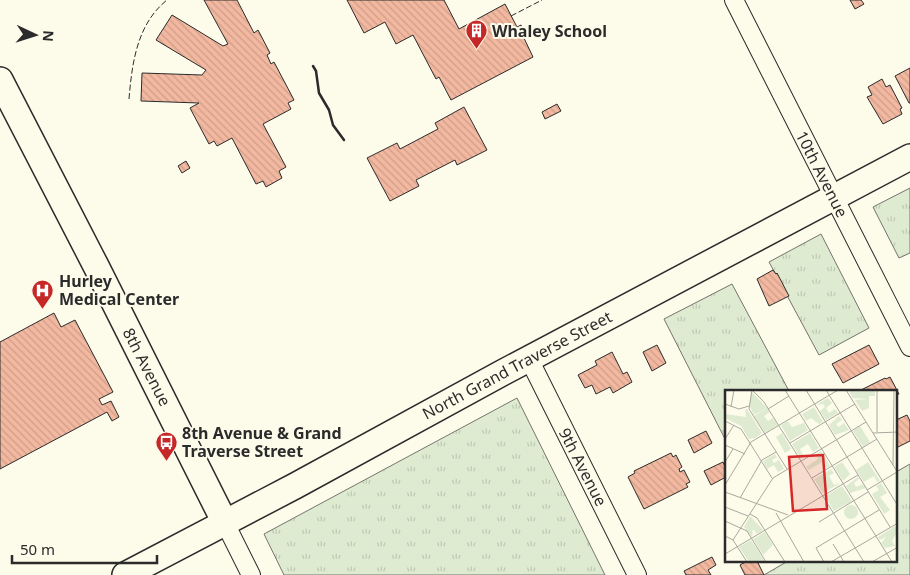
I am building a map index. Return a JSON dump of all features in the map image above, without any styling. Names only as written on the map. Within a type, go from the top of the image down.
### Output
[{"type":"street","name":"10th Avenue","points":[[734,0],[910,347]]},
{"type":"street","name":"8th Avenue","points":[[0,80],[96,266],[251,575]]},
{"type":"street","name":"North Grand Traverse Street","points":[[125,575],[910,157]]},
{"type":"street","name":"9th Avenue","points":[[529,359],[637,575]]},
{"type":"green space","points":[[910,188],[910,253],[899,258],[873,207]]},
{"type":"green space","points":[[821,234],[869,328],[819,355],[769,262]]},
{"type":"green space","points":[[732,284],[788,390],[725,390],[725,439],[664,319]]},
{"type":"green space","points":[[517,398],[605,575],[284,575],[264,534]]},
{"type":"green space","points":[[910,464],[910,575],[764,575],[786,562],[898,562],[898,471]]},
{"type":"building","points":[[204,0],[237,0],[254,33],[258,30],[270,53],[267,55],[271,64],[274,62],[294,100],[288,103],[291,109],[263,124],[286,167],[279,171],[282,178],[266,187],[263,181],[256,184],[232,138],[217,146],[214,141],[209,144],[190,108],[199,103],[141,101],[142,73],[202,75],[206,70],[156,40],[172,15],[223,46],[228,44]]},
{"type":"building","name":"Whaley School","points":[[347,0],[444,0],[459,29],[505,4],[517,27],[521,25],[524,32],[522,34],[533,57],[451,100],[439,77],[436,79],[413,35],[396,44],[385,22],[364,33]]},
{"type":"building","points":[[850,0],[861,0],[864,4],[855,9]]},
{"type":"building","points":[[910,68],[910,103],[909,103],[895,76]]},
{"type":"building","points":[[882,79],[886,87],[890,85],[902,108],[900,109],[902,114],[883,124],[867,97],[872,95],[868,87]]},
{"type":"building","points":[[557,104],[561,111],[545,119],[542,112]]},
{"type":"building","points":[[464,107],[487,150],[457,165],[455,160],[416,180],[419,186],[390,201],[367,158],[397,143],[400,149],[438,129],[435,123]]},
{"type":"building","points":[[186,161],[190,168],[182,173],[178,166]]},
{"type":"building","points":[[773,270],[777,273],[789,296],[769,306],[757,279]]},
{"type":"building","points":[[54,313],[61,327],[75,320],[113,392],[99,399],[102,405],[111,401],[119,417],[112,421],[107,412],[0,469],[0,342]]},
{"type":"building","points":[[657,345],[666,363],[652,371],[643,352]]},
{"type":"building","points":[[869,345],[879,364],[843,383],[832,364]]},
{"type":"building","points":[[612,352],[623,374],[627,372],[632,382],[613,393],[610,387],[596,394],[592,385],[585,388],[578,375],[597,365],[595,361]]},
{"type":"building","points":[[890,377],[897,390],[861,390],[885,378]]},
{"type":"building","points":[[907,415],[910,421],[910,441],[898,447],[898,419]]},
{"type":"building","points":[[706,431],[712,443],[694,453],[688,440]]},
{"type":"building","points":[[671,453],[673,457],[676,455],[682,467],[679,469],[680,472],[684,470],[690,482],[686,484],[688,487],[644,509],[628,477],[635,473],[634,471]]},
{"type":"building","points":[[723,462],[725,478],[711,485],[704,471]]},
{"type":"building","points":[[712,557],[716,565],[708,570],[711,575],[686,575],[684,571]]},
{"type":"building","points":[[745,562],[758,562],[764,575],[745,575],[740,565]]},
{"type":"fence","points":[[129,99],[134,58],[138,45],[149,21],[167,0]]},
{"type":"fence","points":[[511,16],[542,0]]},
{"type":"wall","points":[[313,66],[316,71],[319,93],[329,110],[333,125],[344,140]]},
{"type":"place","name":"Whaley School","points":[[476,50]]},
{"type":"place","name":"Hurley Medical Center","points":[[43,309]]},
{"type":"place","name":"8th Avenue & Grand Traverse Street","points":[[166,461]]}]
